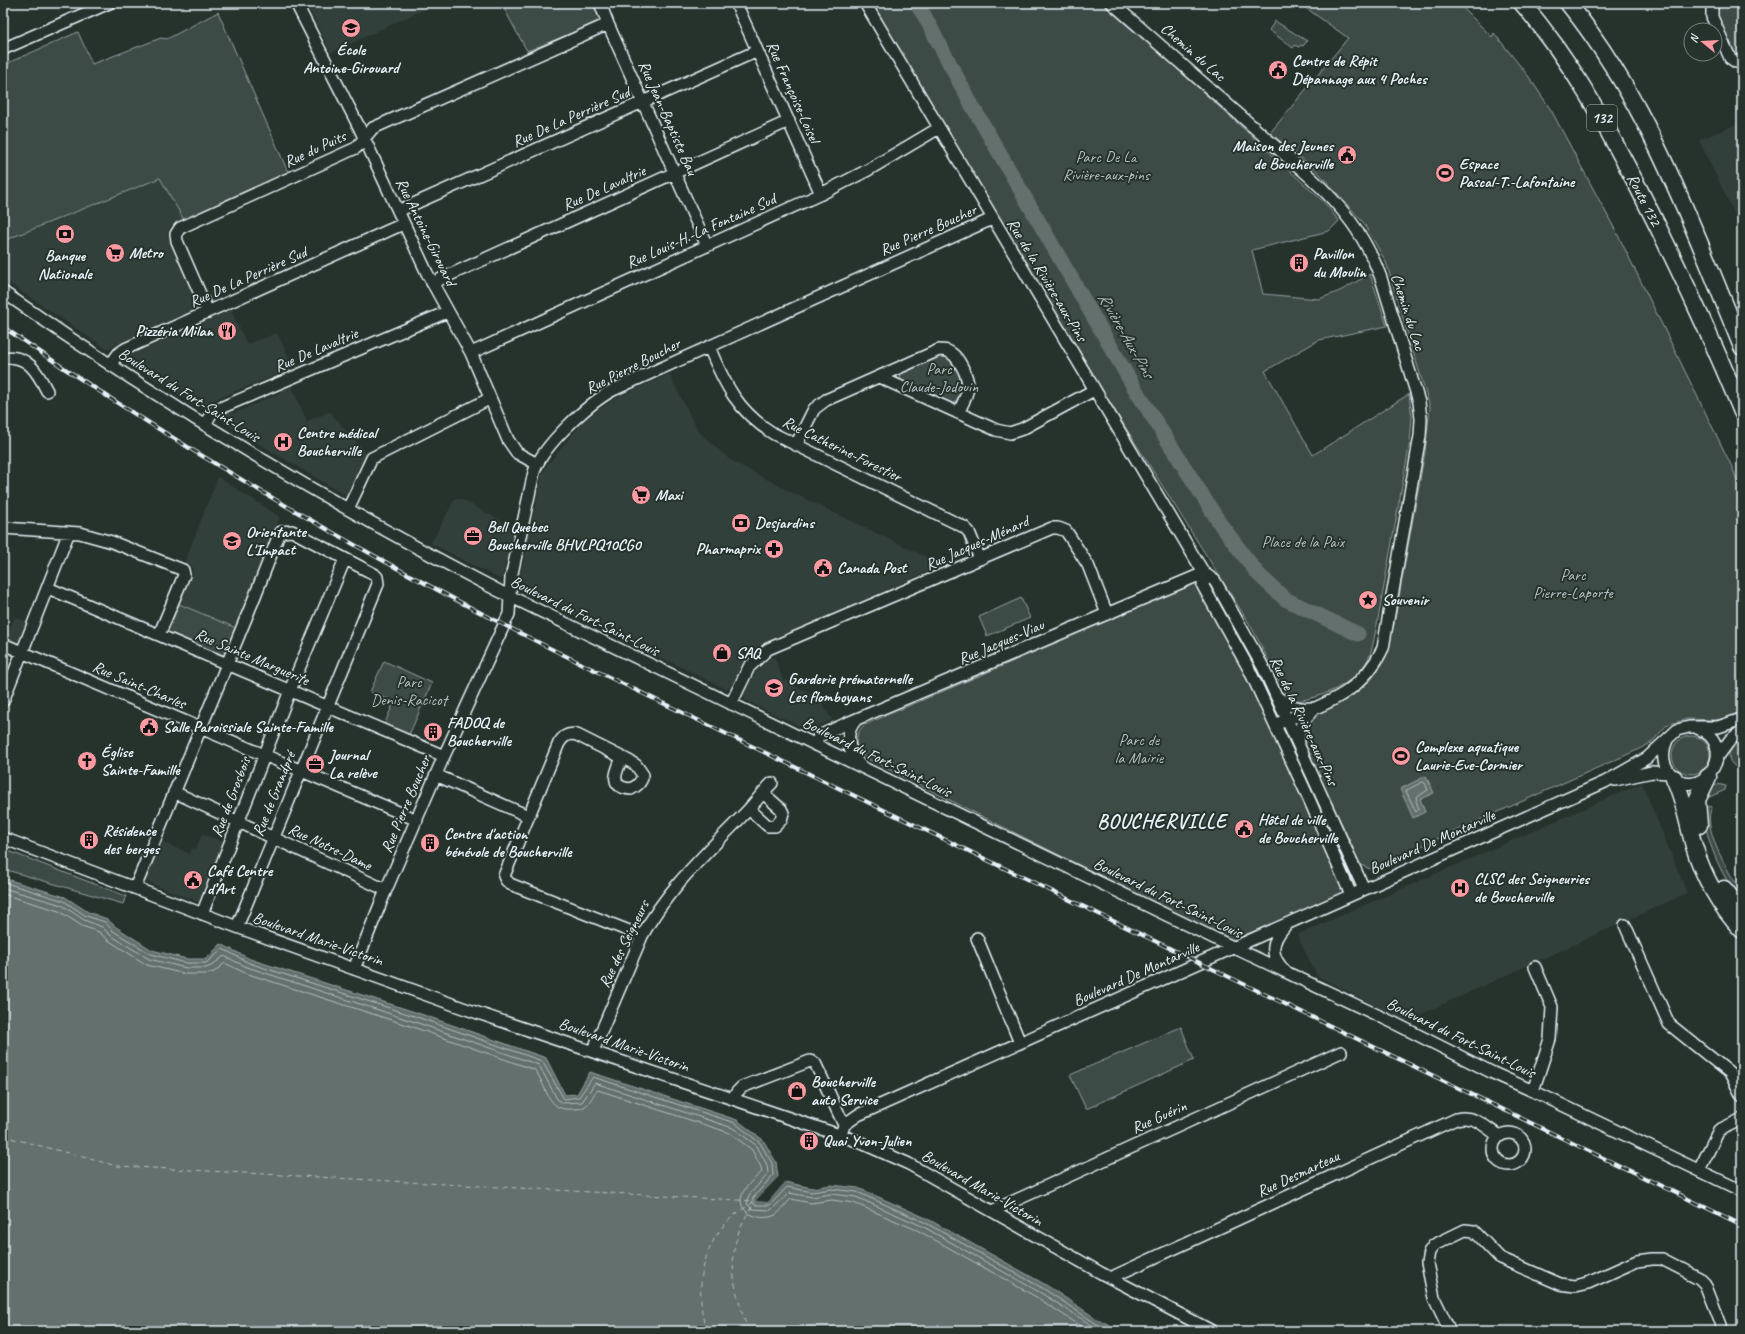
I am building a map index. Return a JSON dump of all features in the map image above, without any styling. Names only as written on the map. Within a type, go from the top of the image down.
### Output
[{"type":"highway","name":"Route 132","points":[[1522,3],[1566,59],[1608,129],[1681,274],[1721,361],[1742,412]]},
{"type":"highway","name":"Route 132","points":[[1568,3],[1608,58],[1643,119],[1686,211],[1742,348]]},
{"type":"highway","points":[[1672,776],[1683,797],[1694,846],[1705,874],[1720,901],[1742,930]]},
{"type":"highway","points":[[1708,777],[1699,793],[1697,803],[1698,823],[1703,844],[1719,881],[1742,911]]},
{"type":"street","points":[[3,49],[109,3]]},
{"type":"street","name":"Rue Antoine-Girouard","points":[[296,3],[364,139],[432,283],[471,353],[489,399],[512,447],[522,456],[537,464]]},
{"type":"street","name":"Rue Jean-Baptiste Bau","points":[[600,3],[707,246]]},
{"type":"street","name":"Rue Françoise-Loisel","points":[[736,3],[822,194]]},
{"type":"street","name":"Rue de la Rivière-aux-Pins","points":[[865,3],[992,219],[1204,573],[1215,581],[1244,631],[1277,696],[1300,750],[1364,889]]},
{"type":"street","name":"Chemin du Lac","points":[[1112,3],[1308,175],[1331,197],[1352,222],[1370,252],[1381,278],[1421,409],[1420,436],[1383,648],[1374,664],[1358,684],[1341,696],[1275,725]]},
{"type":"street","points":[[1714,3],[1712,6],[1712,18],[1730,58],[1736,62],[1742,62]]},
{"type":"street","name":"Rue du Puits","points":[[208,312],[177,241],[176,234],[178,230],[356,148],[373,128],[608,24]]},
{"type":"street","name":"Rue De La Perrière Sud","points":[[398,211],[757,51]]},
{"type":"street","name":"Rue De Lavaltrie","points":[[432,283],[789,121]]},
{"type":"street","name":"Rue Louis-H.-La Fontaine Sud","points":[[471,353],[822,194],[862,173],[939,128]]},
{"type":"street","name":"Rue Pierre Boucher","points":[[354,969],[386,890],[444,756],[509,614],[511,578],[537,464],[581,412],[602,396],[992,219]]},
{"type":"street","name":"Rue De La Perrière Sud","points":[[110,365],[120,352],[403,224]]},
{"type":"street","name":"Boulevard du Fort-Saint-Louis","points":[[3,292],[110,365],[205,425],[348,510],[403,541],[510,597],[1234,948],[1394,1023],[1493,1073],[1742,1191]]},
{"type":"street","name":"Rue De Lavaltrie","points":[[205,425],[211,414],[218,408],[447,312]]},
{"type":"street","name":"Rue Catherine-Forestier","points":[[709,347],[725,385],[738,405],[765,429],[964,526],[969,532],[980,559]]},
{"type":"street","points":[[796,445],[810,415],[819,404],[833,396],[939,350],[946,350],[956,357],[967,380],[966,395],[958,413]]},
{"type":"street","points":[[3,358],[15,357],[31,365],[37,372],[47,391]]},
{"type":"street","points":[[879,377],[996,430],[1010,433],[1022,429],[1094,390]]},
{"type":"street","points":[[348,510],[372,458],[489,399]]},
{"type":"street","points":[[3,528],[69,532],[97,537],[183,570],[184,575],[159,635]]},
{"type":"street","name":"Rue Jacques-Ménard","points":[[731,704],[749,667],[768,649],[1052,528],[1058,528],[1066,531],[1070,537],[1088,566],[1107,614]]},
{"type":"street","points":[[135,888],[281,532],[292,531],[344,559]]},
{"type":"street","points":[[3,701],[6,687],[22,652],[69,532]]},
{"type":"street","name":"Rue de Grandpré","points":[[237,927],[326,707],[378,584],[377,577],[374,574],[344,559]]},
{"type":"street","name":"Rue de Grosbois","points":[[202,914],[344,559]]},
{"type":"street","name":"Rue de la Rivière-aux-Pins","points":[[1204,573],[1203,586],[1249,669],[1350,895]]},
{"type":"street","name":"Rue Jacques-Viau","points":[[815,746],[820,736],[1204,573]]},
{"type":"street","name":"Rue Sainte Marguerite","points":[[48,588],[444,756]]},
{"type":"street","name":"Rue Saint-Charles","points":[[3,644],[417,820]]},
{"type":"street","name":"Chemin du Lac","points":[[1277,696],[1286,704],[1299,708],[1317,707]]},
{"type":"street","name":"Chemin du Lac","points":[[1300,750],[1298,739],[1300,728],[1303,722],[1317,707]]},
{"type":"street","name":"Boulevard De Montarville","points":[[842,1130],[858,1115],[1605,782],[1647,758],[1668,737],[1680,729],[1724,726],[1742,719]]},
{"type":"street","points":[[856,720],[850,728],[850,749],[853,758],[864,769]]},
{"type":"street","points":[[1697,728],[1707,733],[1717,746],[1719,755],[1717,765],[1708,777]]},
{"type":"street","points":[[1719,755],[1730,740],[1742,731]]},
{"type":"street","points":[[622,758],[578,735],[568,734],[560,741],[504,876],[510,884],[642,936]]},
{"type":"street","points":[[1668,737],[1664,746],[1663,758],[1672,776]]},
{"type":"street","name":"Boulevard De Montarville","points":[[1605,782],[1648,773],[1672,776],[1684,782],[1694,783],[1708,777]]},
{"type":"street","points":[[436,775],[528,816]]},
{"type":"street","name":"Rue des Seigneurs","points":[[593,1051],[642,936],[660,906],[670,893],[772,783]]},
{"type":"street","name":"Rue Notre-Dame","points":[[174,792],[386,890]]},
{"type":"street","points":[[749,809],[771,827],[777,825],[782,820],[783,816],[781,809],[763,793]]},
{"type":"street","name":"Boulevard Marie-Victorin","points":[[3,838],[202,914],[354,969],[733,1099],[842,1130],[909,1164],[1110,1278],[1212,1331]]},
{"type":"street","points":[[1287,924],[1278,936],[1273,950],[1276,962],[1288,974]]},
{"type":"street","points":[[1625,925],[1669,1024],[1730,1073],[1742,1096]]},
{"type":"street","points":[[977,938],[1020,1043]]},
{"type":"street","points":[[1533,1091],[1550,1039],[1552,1007],[1535,967]]},
{"type":"street","name":"Rue Guérin","points":[[992,1211],[1341,1052]]},
{"type":"street","points":[[733,1099],[736,1092],[742,1087],[813,1061],[842,1130]]},
{"type":"street","name":"Rue Desmarteau","points":[[1110,1278],[1456,1119],[1465,1117],[1473,1119],[1499,1136]]},
{"type":"street","points":[[1699,1170],[1720,1130],[1742,1119]]},
{"type":"street","points":[[1450,1331],[1434,1298],[1427,1263],[1429,1252],[1434,1245],[1465,1230],[1474,1230],[1500,1258],[1560,1284],[1575,1286],[1588,1284],[1637,1261],[1652,1259],[1662,1260],[1699,1278],[1705,1284],[1721,1325],[1720,1331]]},
{"type":"shaded area","name":"École Antoine-Girouard","points":[[306,3],[437,3],[331,53]]},
{"type":"shaded area","points":[[1742,122],[1742,229],[1699,140]]},
{"type":"shaded area","points":[[160,177],[184,220],[171,226],[168,230],[168,236],[197,300],[195,310],[109,348],[105,348],[3,279],[3,241]]},
{"type":"shaded area","points":[[231,310],[247,344],[277,333],[294,368],[211,401],[207,406],[200,409],[128,362],[130,355]]},
{"type":"shaded area","points":[[669,374],[698,431],[730,460],[789,491],[943,565],[757,647],[747,656],[730,687],[726,689],[524,591],[520,587],[519,582],[542,475],[547,465],[582,423],[599,409],[616,398]]},
{"type":"shaded area","points":[[291,386],[307,421],[330,412],[367,454],[346,494],[343,494],[224,423],[223,417],[228,412],[234,413],[244,409],[280,393],[282,390]]},
{"type":"shaded area","name":"Orientante L'Impact","points":[[218,477],[280,517],[236,628],[179,604],[193,573],[192,567],[184,564]]},
{"type":"shaded area","points":[[455,499],[461,499],[514,528],[502,578],[499,579],[431,543]]},
{"type":"shaded area","points":[[15,617],[28,622],[20,645],[5,639]]},
{"type":"shaded area","name":"Garderie prématernelle Les flomboyans","points":[[774,656],[783,680],[823,699],[822,703],[832,720],[811,729],[806,729],[745,700],[743,696],[755,673],[763,663]]},
{"type":"shaded area","points":[[1642,783],[1687,893],[1406,1021],[1317,976],[1297,935]]},
{"type":"shaded area","points":[[202,834],[226,843],[201,903],[142,880],[158,840],[190,854],[192,848],[196,849]]},
{"type":"green space","points":[[501,3],[597,3],[603,21],[527,51]]},
{"type":"green space","points":[[870,3],[1101,3],[1180,71],[1324,202],[1339,221],[1329,231],[1252,250],[1263,294],[1319,299],[1340,291],[1370,274],[1387,326],[1319,340],[1265,371],[1313,455],[1409,394],[1412,417],[1410,442],[1377,625],[1371,652],[1367,661],[1354,677],[1346,683],[1316,697],[1296,701],[1285,693],[1252,628],[1100,387],[1069,333],[995,216]]},
{"type":"green space","name":"Parc Pierre-Laporte","points":[[1299,3],[1458,3],[1492,37],[1494,33],[1529,77],[1551,110],[1619,237],[1733,469],[1742,495],[1742,710],[1723,719],[1687,719],[1667,725],[1651,743],[1633,752],[1370,869],[1361,865],[1293,720],[1354,692],[1371,680],[1383,663],[1394,624],[1425,452],[1430,407],[1386,262],[1363,222],[1315,169],[1270,133],[1348,38]]},
{"type":"green space","points":[[1720,3],[1742,3],[1742,57],[1737,55],[1734,51],[1723,28],[1723,22],[1720,22],[1716,14]]},
{"type":"green space","points":[[218,12],[288,172],[184,220],[160,178],[3,241],[3,71],[10,62],[78,32],[92,64],[161,38],[167,39]]},
{"type":"green space","points":[[1275,21],[1307,41],[1303,46],[1301,45],[1299,47],[1295,45],[1293,48],[1269,30]]},
{"type":"green space","name":"Parc Claude-Jodouin","points":[[940,355],[947,356],[952,360],[956,366],[961,382],[958,397],[954,403],[950,404],[902,382],[900,378],[904,371]]},
{"type":"green space","name":"Parc de la Mairie","points":[[1196,583],[1252,686],[1346,894],[1230,941],[866,758],[856,748],[857,735],[864,725]]},
{"type":"green space","points":[[1021,598],[1030,618],[987,636],[979,617]]},
{"type":"green space","points":[[179,604],[236,628],[225,656],[167,632]]},
{"type":"green space","name":"Parc Denis-Racicot","points":[[384,661],[432,683],[409,735],[384,725],[394,702],[370,692]]},
{"type":"green space","points":[[1687,736],[1695,736],[1705,741],[1709,748],[1709,762],[1705,769],[1695,774],[1687,774],[1677,769],[1675,766],[1672,759],[1672,751],[1677,741],[1680,739]]},
{"type":"green space","points":[[1735,741],[1737,742],[1741,752],[1741,758],[1736,767],[1729,758],[1731,748]]},
{"type":"green space","points":[[1717,784],[1726,786],[1725,790],[1705,799],[1710,786]]},
{"type":"green space","points":[[1701,804],[1712,807],[1710,824],[1715,844],[1734,881],[1741,890],[1742,902],[1720,868],[1710,843]]},
{"type":"green space","points":[[3,849],[126,896],[123,904],[3,869]]},
{"type":"green space","points":[[1181,1027],[1194,1060],[1086,1109],[1070,1075]]},
{"type":"water","points":[[1426,776],[1434,793],[1420,799],[1425,812],[1413,818],[1400,789]]},
{"type":"water","points":[[3,878],[65,897],[88,912],[107,919],[116,927],[152,950],[187,959],[206,959],[221,944],[250,959],[415,1012],[546,1058],[565,1095],[577,1094],[590,1072],[737,1120],[763,1140],[776,1162],[778,1177],[755,1201],[768,1202],[785,1182],[812,1188],[831,1185],[858,1188],[926,1218],[1046,1285],[1097,1319],[1122,1331],[3,1331]]},
{"type":"pier","points":[[780,1175],[759,1200],[767,1200],[783,1181],[786,1181],[768,1202],[755,1201]]},
{"type":"waterway","name":"Rivière-Aux-Pins","points":[[916,3],[924,15],[970,102],[1135,389],[1221,525],[1258,574],[1285,599],[1358,634]]},
{"type":"ferry route","points":[[3,1136],[117,1166],[755,1201]]},
{"type":"ferry route","points":[[706,1331],[701,1303],[702,1275],[705,1261],[716,1236],[725,1224],[754,1202]]},
{"type":"ferry route","points":[[749,1331],[736,1290],[733,1264],[734,1251],[741,1227],[755,1202]]},
{"type":"railway","points":[[3,327],[73,374],[215,464],[360,548],[509,627],[584,665],[1742,1225]]},
{"type":"place","name":"École Antoine-Girouard","points":[[351,28]]},
{"type":"place","name":"Centre de Répit Dépannage aux 4 Poches","points":[[1278,70]]},
{"type":"place","name":"Maison des Jeunes de Boucherville","points":[[1347,155]]},
{"type":"place","name":"Espace Pascal-T.-Lafontaine","points":[[1445,173]]},
{"type":"place","name":"Banque Nationale","points":[[65,234]]},
{"type":"place","name":"Metro","points":[[115,253]]},
{"type":"place","name":"Pavillon du Moulin","points":[[1299,263]]},
{"type":"place","name":"Pizzéria Milan","points":[[227,331]]},
{"type":"place","name":"Centre médical Boucherville","points":[[283,442]]},
{"type":"place","name":"Maxi","points":[[641,495]]},
{"type":"place","name":"Desjardins","points":[[741,523]]},
{"type":"place","name":"Bell Quebec Boucherville BHVLPQ10CG0","points":[[473,536]]},
{"type":"place","name":"Orientante L'Impact","points":[[232,541]]},
{"type":"place","name":"Pharmaprix","points":[[774,549]]},
{"type":"place","name":"Canada Post","points":[[823,568]]},
{"type":"place","name":"Souvenir","points":[[1368,600]]},
{"type":"place","name":"SAQ","points":[[722,653]]},
{"type":"place","name":"Garderie prématernelle Les flomboyans","points":[[774,688]]},
{"type":"place","name":"Salle Paroissiale Sainte-Famille","points":[[149,727]]},
{"type":"place","name":"FADOQ de Boucherville","points":[[433,732]]},
{"type":"place","name":"Complexe aquatique Laurie-Eve-Cormier","points":[[1401,756]]},
{"type":"place","name":"Église Sainte-Famille","points":[[87,761]]},
{"type":"place","name":"Journal La relève","points":[[315,764]]},
{"type":"place","name":"Hôtel de ville de Boucherville","points":[[1244,829]]},
{"type":"place","name":"Résidence des berges","points":[[89,840]]},
{"type":"place","name":"Centre d'action bénévole de Boucherville","points":[[430,843]]},
{"type":"place","name":"Café Centre d’Art","points":[[193,880]]},
{"type":"place","name":"CLSC des Seigneuries de Boucherville","points":[[1460,888]]},
{"type":"place","name":"Boucherville auto Service","points":[[797,1091]]},
{"type":"place","name":"Quai Yvon-Julien","points":[[809,1141]]},
{"type":"district","name":"BOUCHERVILLE","points":[[1162,821]]},
{"type":"park label","name":"Parc De La Rivière-aux-pins","points":[[1106,166]]},
{"type":"park label","name":"Place de la Paix","points":[[1303,542]]}]
